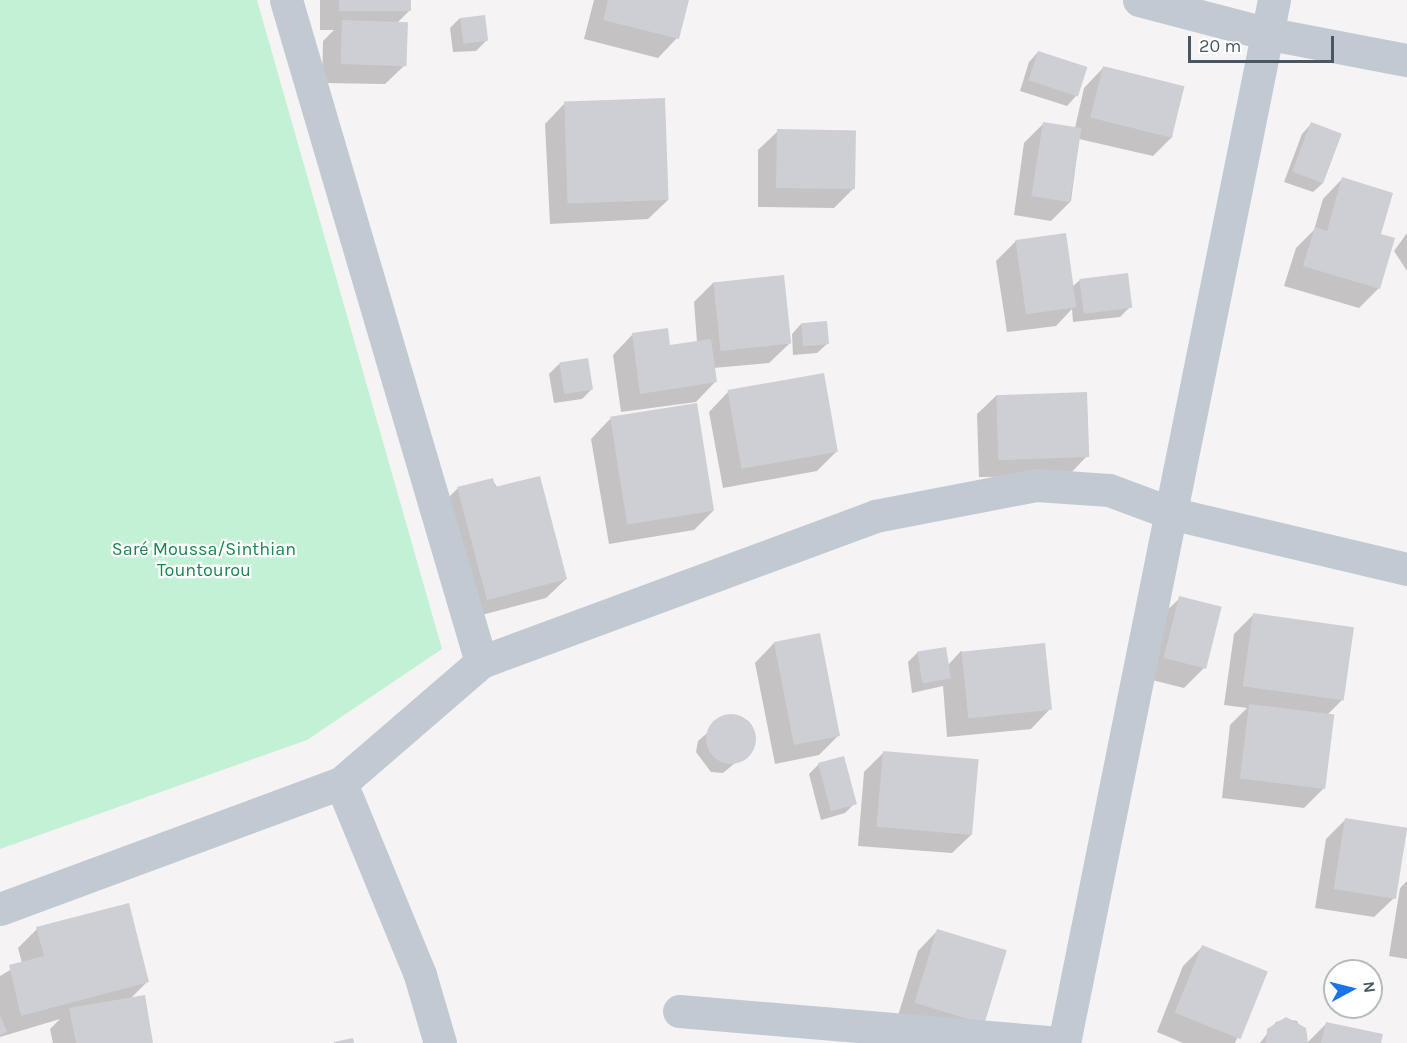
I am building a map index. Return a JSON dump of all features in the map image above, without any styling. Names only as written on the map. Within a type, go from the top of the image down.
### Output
[{"type":"street","points":[[286,0],[481,662]]},
{"type":"street","points":[[1139,0],[1265,33],[1407,60]]},
{"type":"street","points":[[679,1011],[1064,1043],[1174,514],[1265,33],[1274,0]]},
{"type":"street","points":[[0,909],[341,783],[481,662],[875,516],[964,495],[1036,485],[1109,490],[1174,514],[1407,569]]},
{"type":"street","points":[[341,783],[420,975],[440,1043]]},
{"type":"green space","name":"Saré Moussa/Sinthian Tountourou","points":[[0,0],[257,0],[442,649],[307,740],[0,849]]},
{"type":"building","points":[[339,0],[411,0],[411,11],[339,11]]},
{"type":"building","points":[[608,0],[689,0],[679,39],[603,20]]},
{"type":"building","points":[[485,15],[488,41],[463,44],[460,18]]},
{"type":"building","points":[[342,20],[408,22],[406,66],[340,64]]},
{"type":"building","points":[[1038,51],[1087,67],[1078,97],[1028,80]]},
{"type":"building","points":[[1103,66],[1185,86],[1172,138],[1090,117]]},
{"type":"building","points":[[665,98],[669,200],[568,203],[564,102]]},
{"type":"building","points":[[1043,122],[1082,128],[1070,202],[1031,196]]},
{"type":"building","points":[[1311,122],[1342,134],[1323,183],[1292,171]]},
{"type":"building","points":[[777,129],[856,130],[855,189],[776,188]]},
{"type":"building","points":[[1342,177],[1393,193],[1381,234],[1395,238],[1380,289],[1303,266],[1315,227],[1327,231]]},
{"type":"building","points":[[1066,233],[1076,307],[1026,314],[1015,240]]},
{"type":"building","points":[[1128,273],[1132,308],[1084,314],[1079,279]]},
{"type":"building","points":[[784,275],[791,344],[721,351],[713,282]]},
{"type":"building","points":[[827,321],[829,344],[803,346],[801,323]]},
{"type":"building","points":[[668,328],[670,345],[711,339],[717,382],[640,394],[632,333]]},
{"type":"building","points":[[588,358],[593,390],[564,394],[559,363]]},
{"type":"building","points":[[824,373],[838,452],[741,469],[727,390]]},
{"type":"building","points":[[1087,392],[1089,457],[998,460],[996,395]]},
{"type":"building","points":[[697,403],[714,511],[627,524],[610,417]]},
{"type":"building","points":[[540,476],[567,579],[487,600],[457,487],[493,478],[495,487]]},
{"type":"building","points":[[1179,596],[1222,607],[1206,669],[1164,658]]},
{"type":"building","points":[[1253,613],[1354,627],[1344,700],[1243,686]]},
{"type":"building","points":[[820,633],[840,736],[794,745],[774,642]]},
{"type":"building","points":[[1045,643],[1052,710],[968,718],[961,652]]},
{"type":"building","points":[[946,647],[951,679],[922,683],[917,652]]},
{"type":"building","points":[[1249,704],[1334,714],[1325,789],[1240,778]]},
{"type":"building","points":[[726,714],[736,714],[749,721],[756,734],[756,744],[749,757],[736,764],[726,764],[717,760],[710,753],[706,744],[706,734],[710,725],[717,718]]},
{"type":"building","points":[[883,751],[979,759],[972,835],[876,827]]},
{"type":"building","points":[[844,756],[857,804],[831,811],[818,763]]},
{"type":"building","points":[[1345,818],[1407,828],[1396,899],[1334,889]]},
{"type":"building","points":[[129,903],[149,982],[21,1016],[9,965],[44,956],[36,927]]},
{"type":"building","points":[[937,929],[1007,950],[984,1024],[914,1003]]},
{"type":"building","points":[[1202,945],[1268,972],[1240,1039],[1175,1013]]},
{"type":"building","points":[[145,995],[153,1043],[76,1043],[69,1008]]},
{"type":"building","points":[[0,1014],[7,1032],[0,1035]]},
{"type":"building","points":[[1286,1017],[1306,1028],[1308,1043],[1266,1043],[1267,1029]]},
{"type":"building","points":[[1326,1022],[1383,1034],[1381,1043],[1321,1043]]},
{"type":"building","points":[[353,1038],[354,1043],[334,1043],[334,1042]]}]
